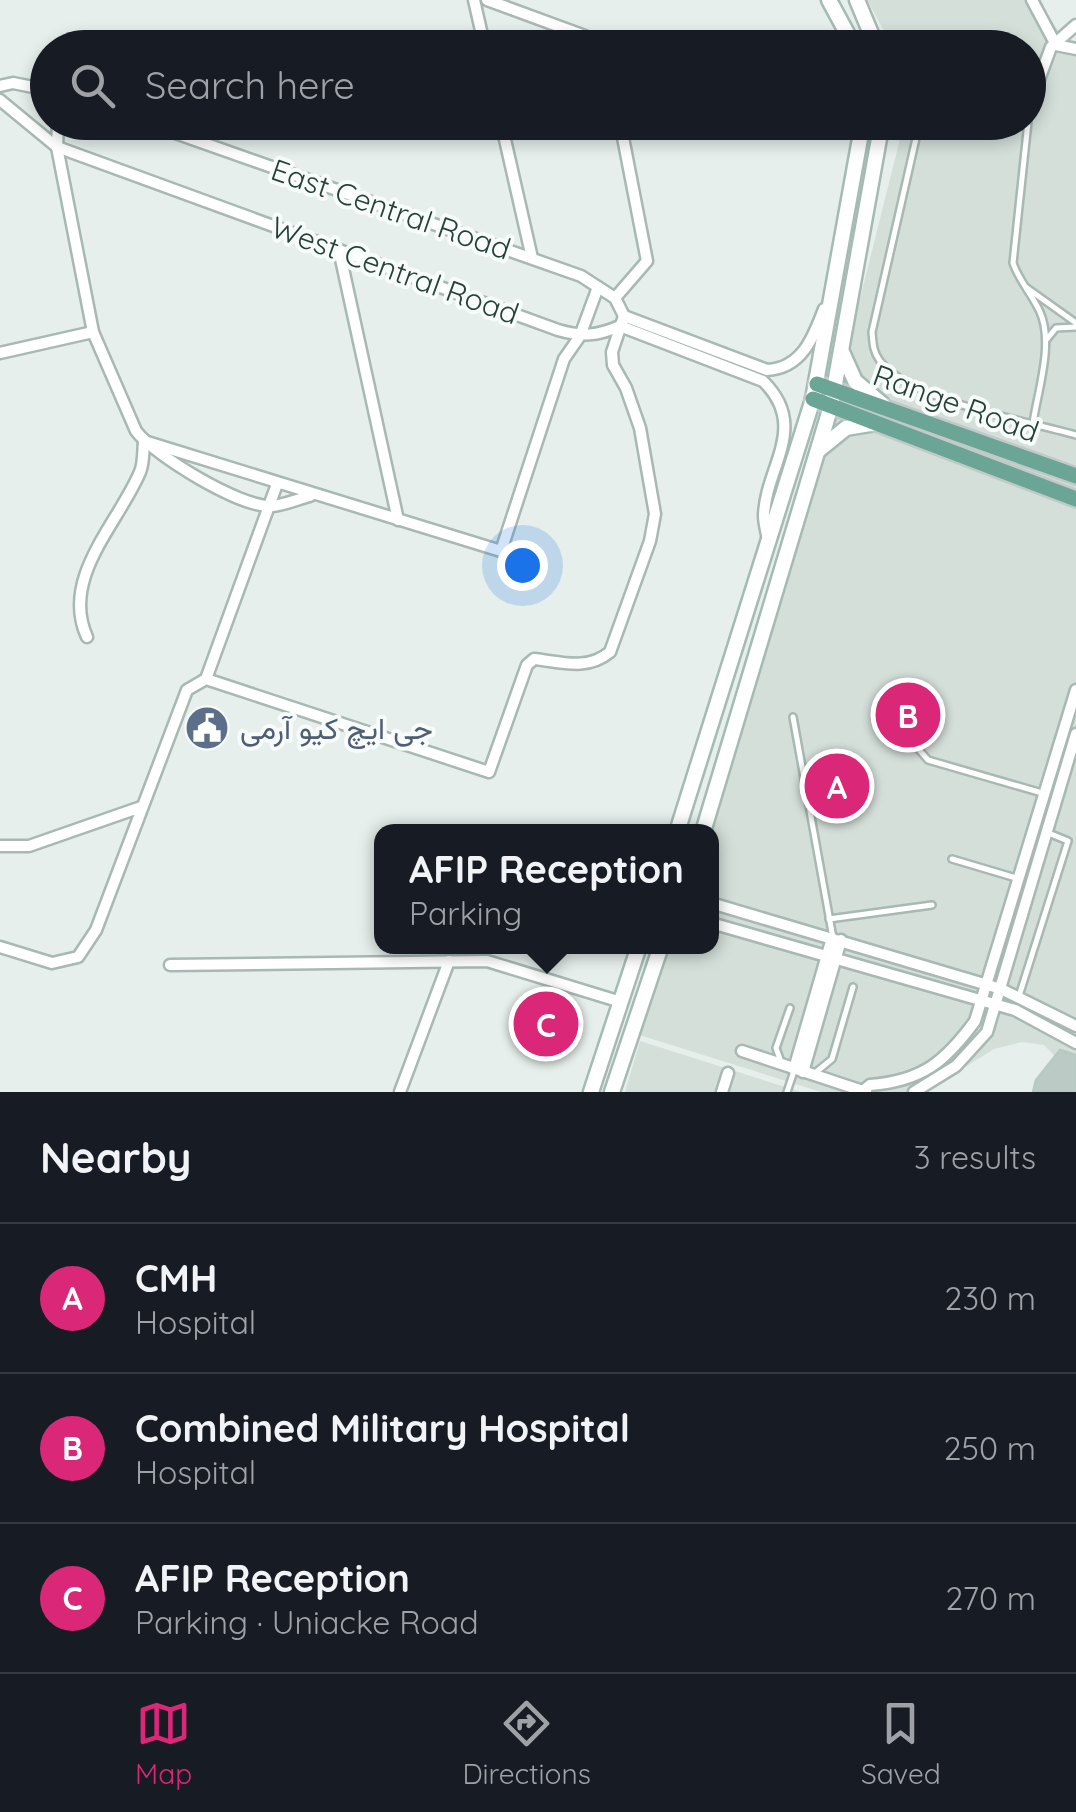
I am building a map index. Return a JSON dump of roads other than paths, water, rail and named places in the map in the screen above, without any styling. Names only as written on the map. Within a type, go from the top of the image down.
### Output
[{"type":"main road","points":[[828,0],[845,30]]},
{"type":"main road","points":[[856,0],[869,30]]},
{"type":"main road","points":[[680,824],[815,392],[860,140]]},
{"type":"main road","points":[[706,824],[833,398],[879,140]]},
{"type":"main road","points":[[842,352],[855,382],[886,408]]},
{"type":"main road","points":[[815,392],[876,423],[1076,499]]},
{"type":"main road","name":"Range Road","points":[[833,398],[886,408],[1076,476]]},
{"type":"main road","points":[[817,452],[835,434],[876,423]]},
{"type":"main road","points":[[591,1092],[636,954]]},
{"type":"main road","points":[[612,1092],[658,954]]},
{"type":"street","points":[[474,0],[480,30]]},
{"type":"street","points":[[487,0],[569,30]]},
{"type":"street","points":[[1032,0],[1056,45]]},
{"type":"street","points":[[1046,61],[1051,47],[1076,25]]},
{"type":"street","points":[[1056,45],[1076,49]]},
{"type":"street","points":[[0,86],[13,83],[30,86]]},
{"type":"street","name":"West Central Road","points":[[0,100],[30,125]]},
{"type":"street","name":"West Central Road","points":[[49,140],[57,147],[580,336]]},
{"type":"street","points":[[57,140],[93,332],[144,442],[203,483],[269,506],[314,495]]},
{"type":"street","name":"East Central Road","points":[[195,140],[581,276],[615,298]]},
{"type":"street","points":[[506,140],[532,258]]},
{"type":"street","points":[[206,679],[489,772],[527,666],[534,659],[584,665],[598,662],[610,652],[650,541],[655,500],[640,428],[613,365],[612,352],[622,321],[615,298],[647,261],[623,140]]},
{"type":"street","points":[[622,321],[767,370],[784,369],[801,354],[826,305],[855,140]]},
{"type":"street","name":"West Central Road","points":[[211,203],[580,336]]},
{"type":"street","points":[[339,250],[398,520]]},
{"type":"street","points":[[144,442],[502,551],[564,359],[580,336],[598,287]]},
{"type":"street","points":[[580,336],[601,335],[622,321]]},
{"type":"street","points":[[622,321],[763,381],[773,391],[781,406],[786,436],[764,514],[768,541]]},
{"type":"street","points":[[0,352],[93,332]]},
{"type":"street","points":[[86,637],[79,619],[78,597],[98,545],[142,469],[144,442]]},
{"type":"street","points":[[0,947],[52,963],[78,957],[96,930],[187,690],[206,679],[277,484]]},
{"type":"street","points":[[742,1051],[848,1089],[865,1091],[870,1086],[922,1075],[954,1050],[975,1021],[1076,690]]},
{"type":"street","points":[[914,1092],[956,1066],[987,1032],[1046,832],[1072,759],[1076,734]]},
{"type":"street","points":[[0,846],[29,846],[141,807]]},
{"type":"street","points":[[719,905],[1001,989],[1076,1026]]},
{"type":"street","points":[[719,925],[1027,1014],[1076,1043]]},
{"type":"street","points":[[803,1072],[835,939]]},
{"type":"street","points":[[170,965],[487,960],[620,1002]]},
{"type":"street","points":[[400,1092],[449,961]]},
{"type":"street","points":[[722,1092],[728,1073]]},
{"type":"lane","points":[[916,140],[872,332],[873,351],[882,365],[898,377],[936,396],[1076,434]]},
{"type":"lane","points":[[1026,140],[1013,263],[1018,279],[1040,312],[1045,342],[1033,423]]},
{"type":"lane","points":[[1024,286],[1076,325]]},
{"type":"lane","points":[[1045,342],[1056,328],[1076,325]]},
{"type":"lane","points":[[878,703],[928,760],[1045,794]]},
{"type":"lane","points":[[792,717],[835,939]]},
{"type":"lane","points":[[1019,996],[1068,840],[1046,832]]},
{"type":"lane","points":[[952,859],[1018,879]]},
{"type":"lane","points":[[829,918],[932,905]]},
{"type":"lane","points":[[787,1092],[803,1072],[832,1059],[853,987]]},
{"type":"lane","points":[[781,1065],[776,1048],[790,1008]]},
{"type":"place","name":"Combined Military Hospital","points":[[908,715]]},
{"type":"place","name":"جی ایچ کیو آرمی","points":[[207,728]]},
{"type":"place","name":"CMH","points":[[837,786]]},
{"type":"place","name":"AFIP Reception","points":[[546,1024]]}]
